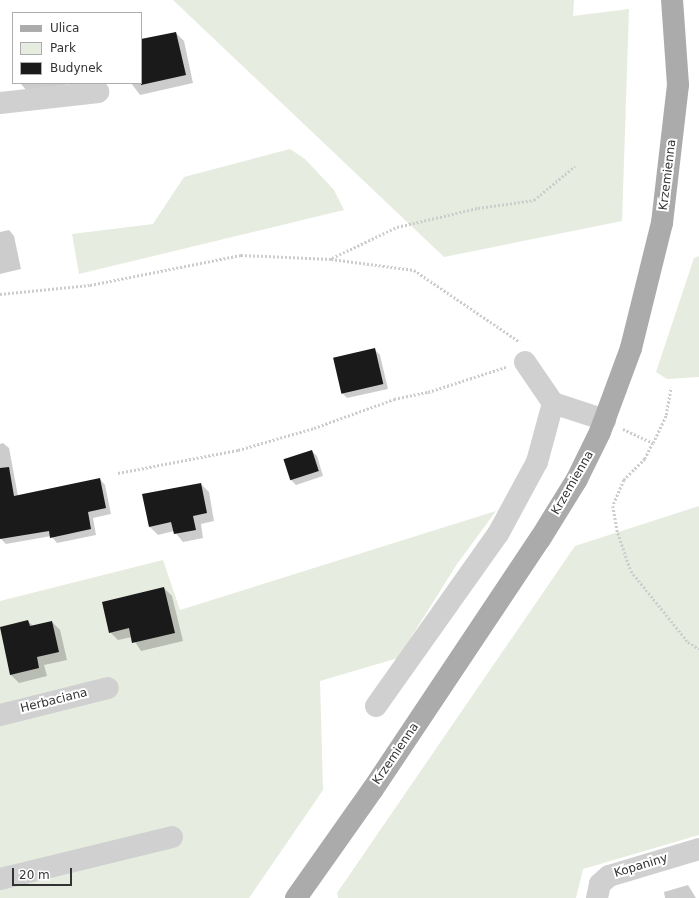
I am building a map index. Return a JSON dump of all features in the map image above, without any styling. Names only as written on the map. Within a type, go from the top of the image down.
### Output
[{"type":"main road","name":"Krzemienna","points":[[296,898],[373,789],[540,539],[580,472],[605,420],[631,348],[662,223],[678,85],[672,0]]},
{"type":"street","points":[[0,103],[98,92]]},
{"type":"street","points":[[525,362],[553,403],[605,420]]},
{"type":"street","points":[[376,706],[498,534],[537,462],[553,403]]},
{"type":"street","name":"Herbaciana","points":[[0,715],[108,688]]},
{"type":"street","points":[[0,879],[172,838]]},
{"type":"street","name":"Kopaniny","points":[[597,898],[600,884],[610,876],[699,848]]},
{"type":"path","points":[[331,259],[397,227],[478,208],[534,200],[575,166]]},
{"type":"path","points":[[0,294],[90,285],[241,255],[331,259],[414,270],[522,343],[525,362],[428,392],[394,399],[314,428],[238,450],[118,473]]},
{"type":"path","points":[[671,387],[666,415],[646,459],[624,480],[613,506],[618,533],[631,570],[688,642],[699,650]]},
{"type":"path","points":[[605,420],[653,443]]},
{"type":"green space","points":[[173,0],[574,0],[573,16],[629,9],[622,221],[444,257]]},
{"type":"green space","points":[[290,149],[305,159],[334,190],[344,210],[79,274],[72,234],[153,224],[184,177]]},
{"type":"green space","points":[[699,256],[699,377],[667,379],[656,372],[694,258]]},
{"type":"green space","points":[[699,506],[699,835],[583,869],[576,898],[338,898],[337,893],[575,546]]},
{"type":"green space","points":[[496,511],[457,564],[398,658],[320,681],[323,790],[249,898],[0,898],[0,601],[163,560],[180,610]]},
{"type":"building","points":[[176,32],[186,75],[141,85],[142,39]]},
{"type":"building","points":[[375,348],[383,384],[341,394],[333,358]]},
{"type":"building","points":[[312,450],[319,471],[290,480],[283,459]]},
{"type":"building","points":[[9,467],[14,496],[100,478],[106,508],[88,512],[91,529],[50,538],[49,531],[0,539],[0,468]]},
{"type":"building","points":[[201,483],[207,513],[193,516],[196,530],[174,534],[171,522],[149,527],[142,494]]},
{"type":"building","points":[[164,587],[175,633],[132,643],[129,628],[109,633],[102,602]]},
{"type":"building","points":[[28,620],[30,626],[52,621],[59,652],[37,657],[39,668],[10,675],[0,627]]}]
